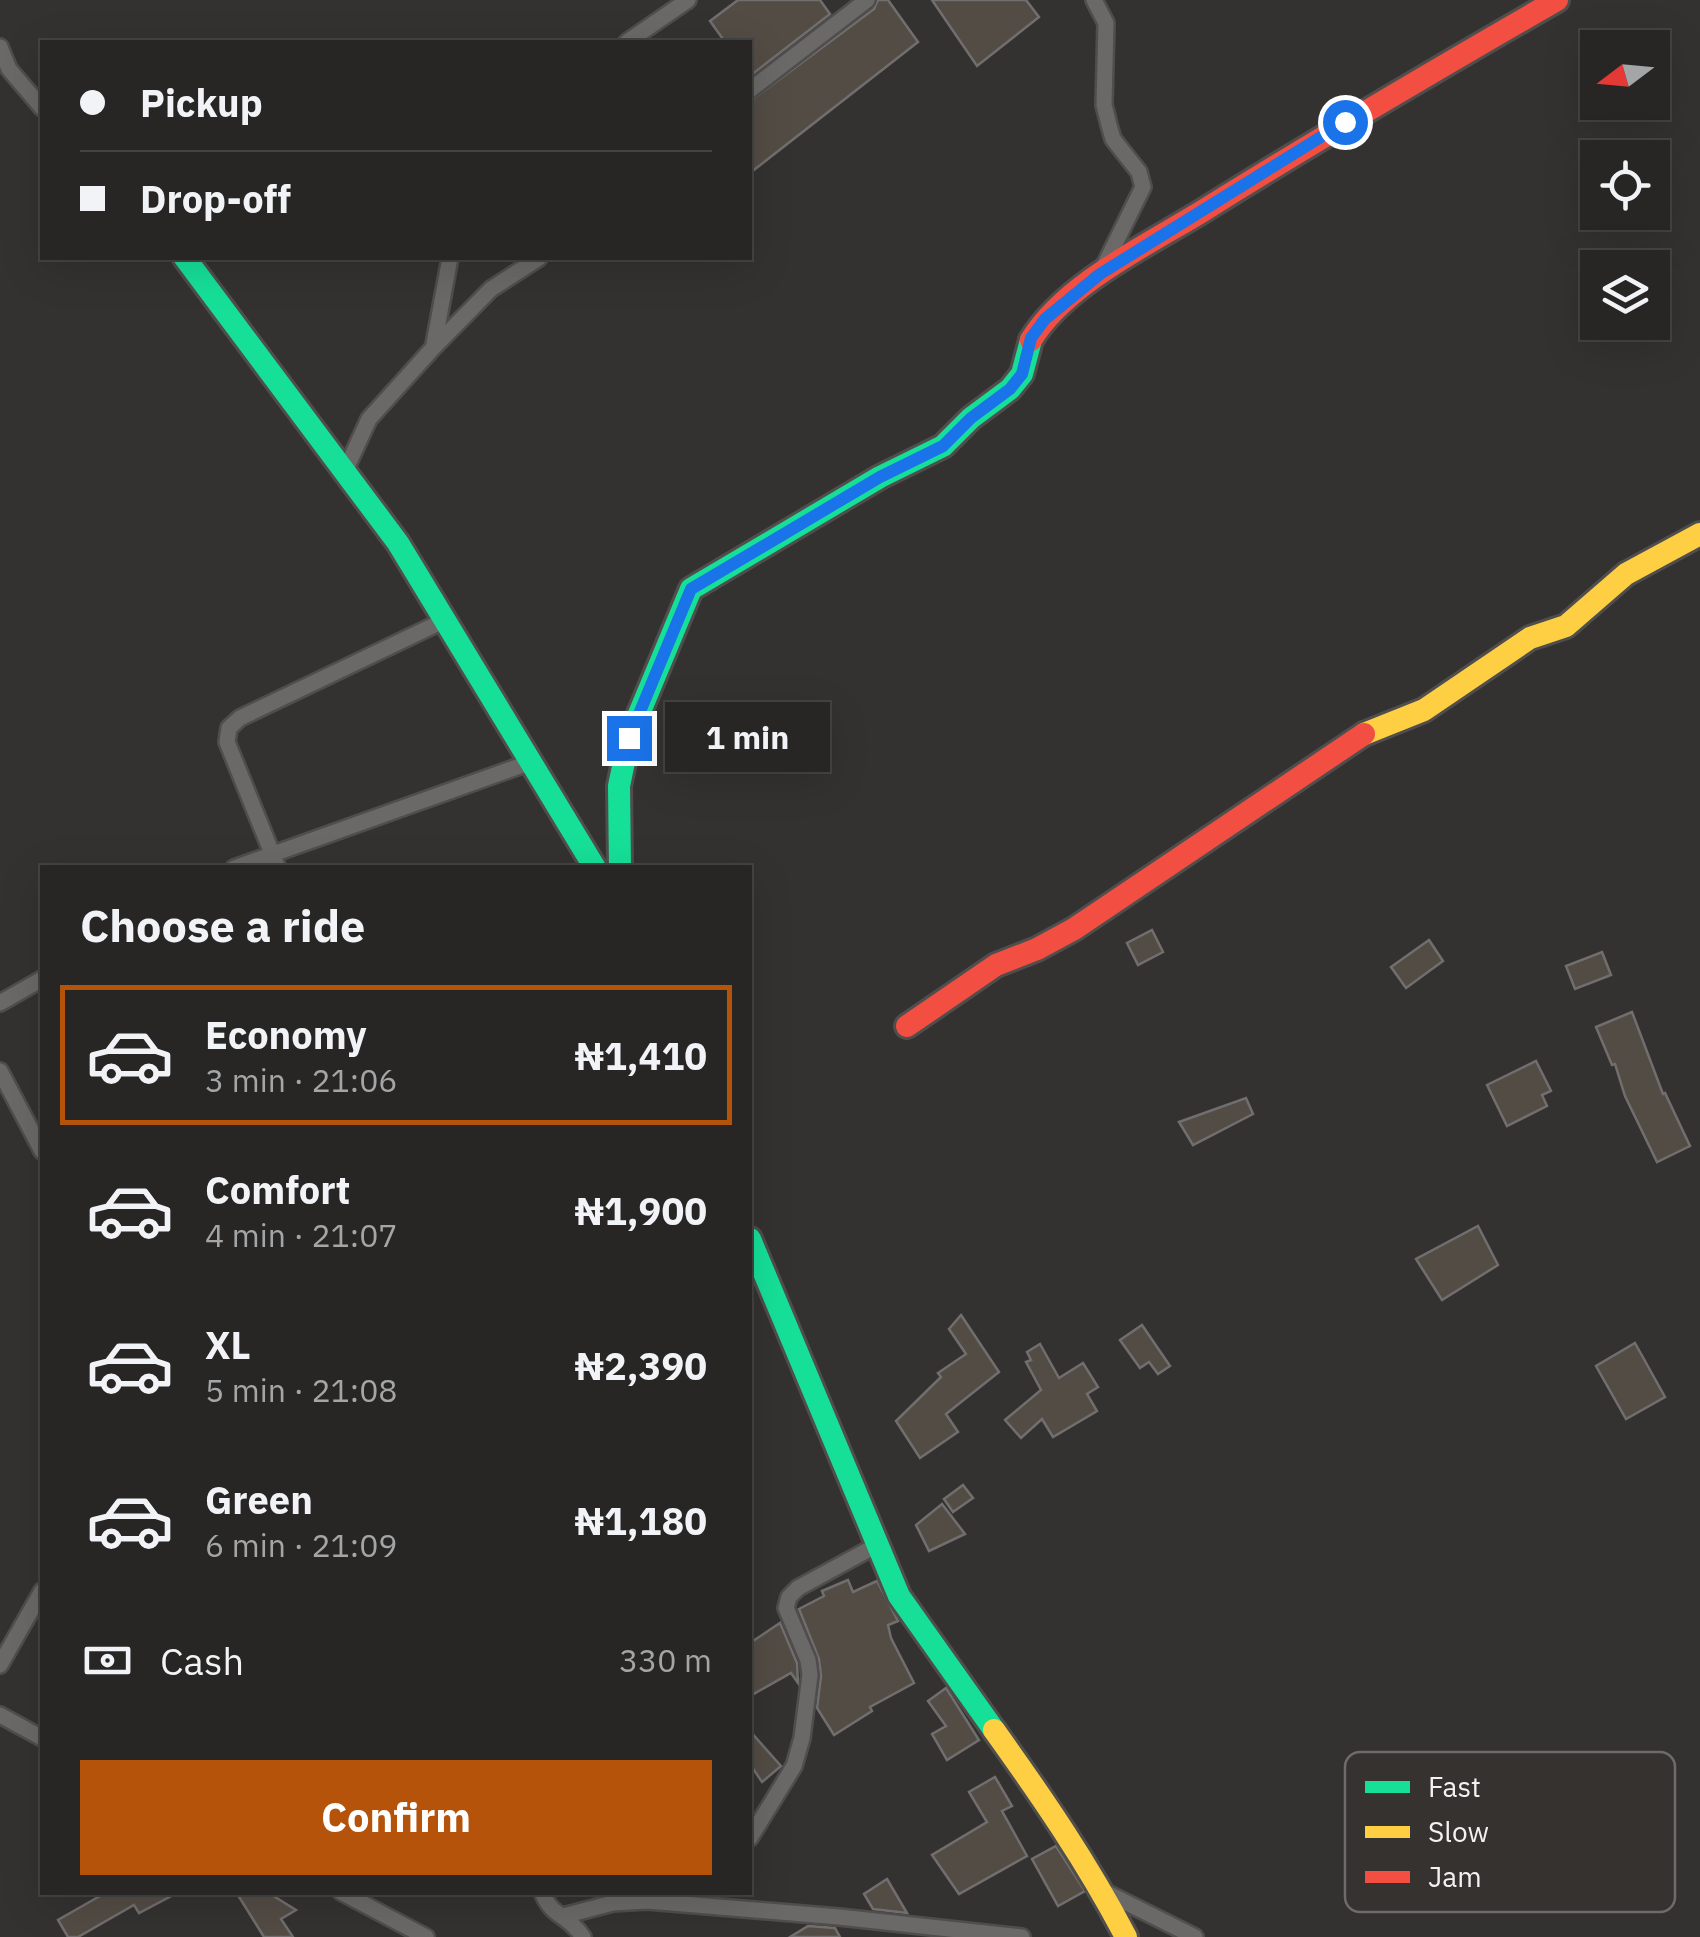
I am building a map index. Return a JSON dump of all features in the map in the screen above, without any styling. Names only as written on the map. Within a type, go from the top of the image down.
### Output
[{"type":"street","points":[[629,40],[688,0]]},
{"type":"street","points":[[752,88],[867,0]]},
{"type":"street","points":[[1094,0],[1106,24],[1104,105],[1109,125],[1113,139],[1140,172],[1144,187],[1100,274]]},
{"type":"street","points":[[620,865],[618,786],[629,738],[691,589],[880,477],[943,446],[971,418],[1010,389],[1022,374],[1031,338],[1045,319],[1100,274],[1345,122],[1557,0]]},
{"type":"street","points":[[0,46],[5,72],[40,106]]},
{"type":"street","points":[[187,260],[398,543],[593,865]]},
{"type":"street","points":[[433,348],[450,260]]},
{"type":"street","points":[[345,471],[369,419],[433,348],[492,289],[536,260]]},
{"type":"street","points":[[907,1026],[996,965],[1037,950],[1074,929],[1358,737],[1424,710],[1488,662],[1530,638],[1566,626],[1626,574],[1700,534]]},
{"type":"street","points":[[276,860],[227,742],[229,728],[240,718],[444,620]]},
{"type":"street","points":[[250,865],[276,860],[531,762]]},
{"type":"street","points":[[0,1003],[40,980]]},
{"type":"street","points":[[0,1071],[40,1146]]},
{"type":"street","points":[[752,1244],[899,1596],[1061,1825],[1126,1937]]},
{"type":"street","points":[[752,1835],[794,1766],[802,1738],[810,1675],[808,1660],[786,1608],[789,1597],[798,1588],[877,1545]]},
{"type":"street","points":[[0,1665],[40,1595]]},
{"type":"street","points":[[0,1715],[40,1737]]},
{"type":"street","points":[[1102,1890],[1195,1937]]},
{"type":"street","points":[[347,1895],[426,1937]]},
{"type":"street","points":[[543,1895],[550,1910],[573,1922],[584,1937]]},
{"type":"street","points":[[564,1916],[611,1898],[730,1900],[1022,1937]]},
{"type":"building","points":[[738,0],[820,0],[830,14],[752,74],[752,40],[724,40],[710,21]]},
{"type":"building","points":[[878,0],[888,0],[918,42],[752,171],[752,100],[874,9]]},
{"type":"building","points":[[932,0],[1026,0],[1039,17],[977,66]]},
{"type":"building","points":[[1152,930],[1163,952],[1138,965],[1127,943]]},
{"type":"building","points":[[1429,940],[1443,961],[1406,988],[1391,967]]},
{"type":"building","points":[[1602,952],[1611,975],[1575,989],[1566,966]]},
{"type":"building","points":[[1632,1012],[1663,1094],[1690,1146],[1657,1162],[1596,1027]]},
{"type":"building","points":[[1536,1061],[1551,1091],[1542,1095],[1547,1106],[1507,1126],[1487,1085]]},
{"type":"building","points":[[1246,1098],[1253,1114],[1193,1145],[1179,1122]]},
{"type":"building","points":[[1478,1226],[1498,1265],[1442,1300],[1416,1259]]},
{"type":"building","points":[[961,1315],[999,1372],[946,1414],[958,1432],[920,1458],[896,1421],[941,1377],[938,1373],[966,1354],[949,1329]]},
{"type":"building","points":[[1142,1325],[1170,1366],[1158,1374],[1149,1362],[1140,1368],[1120,1340]]},
{"type":"building","points":[[1635,1343],[1665,1397],[1626,1419],[1596,1366]]},
{"type":"building","points":[[1040,1344],[1059,1378],[1083,1363],[1098,1387],[1087,1394],[1097,1411],[1053,1437],[1042,1419],[1021,1438],[1005,1420],[1041,1390],[1026,1362],[1031,1360],[1027,1352]]},
{"type":"building","points":[[963,1485],[973,1498],[953,1512],[944,1499]]},
{"type":"building","points":[[942,1504],[965,1534],[929,1551],[916,1525]]},
{"type":"building","points":[[848,1580],[853,1592],[877,1581],[898,1621],[888,1625],[891,1638],[914,1683],[870,1707],[872,1711],[834,1735],[817,1708],[819,1659],[799,1609],[824,1596],[822,1591]]},
{"type":"building","points":[[780,1623],[797,1663],[798,1683],[791,1673],[752,1695],[752,1642]]},
{"type":"building","points":[[946,1688],[979,1740],[947,1760],[932,1734],[946,1726],[928,1701]]},
{"type":"building","points":[[752,1733],[781,1766],[762,1782],[752,1767]]},
{"type":"building","points":[[995,1777],[1012,1806],[1002,1811],[1027,1856],[959,1894],[932,1855],[987,1822],[969,1792]]},
{"type":"building","points":[[1056,1846],[1085,1891],[1058,1906],[1032,1859]]},
{"type":"building","points":[[887,1879],[907,1913],[873,1909],[864,1894]]},
{"type":"building","points":[[102,1895],[173,1895],[139,1913],[134,1905],[78,1937],[68,1937],[58,1920]]},
{"type":"building","points":[[238,1895],[272,1895],[296,1910],[281,1919],[293,1937],[264,1937]]},
{"type":"building","points":[[808,1926],[835,1928],[840,1937],[790,1937]]},
{"type":"traffic: fast","points":[[186,260],[398,543],[593,865]]},
{"type":"traffic: fast","points":[[620,865],[619,786],[629,738],[691,589],[880,477],[943,446],[971,418],[1010,389],[1022,374],[1031,340]]},
{"type":"traffic: fast","points":[[752,1244],[899,1596],[994,1730]]},
{"type":"traffic: slow","points":[[1364,734],[1424,710],[1530,638],[1566,626],[1626,574],[1700,534]]},
{"type":"traffic: slow","points":[[994,1730],[1064,1831],[1126,1937]]},
{"type":"traffic: jam","points":[[1031,340],[1064,301],[1108,268],[1557,0]]},
{"type":"traffic: jam","points":[[907,1026],[996,965],[1074,929],[1364,734]]},
{"type":"route","points":[[629,738],[691,589],[880,477],[943,446],[971,418],[1010,389],[1022,374],[1031,338],[1045,319],[1100,274],[1345,122]]}]
